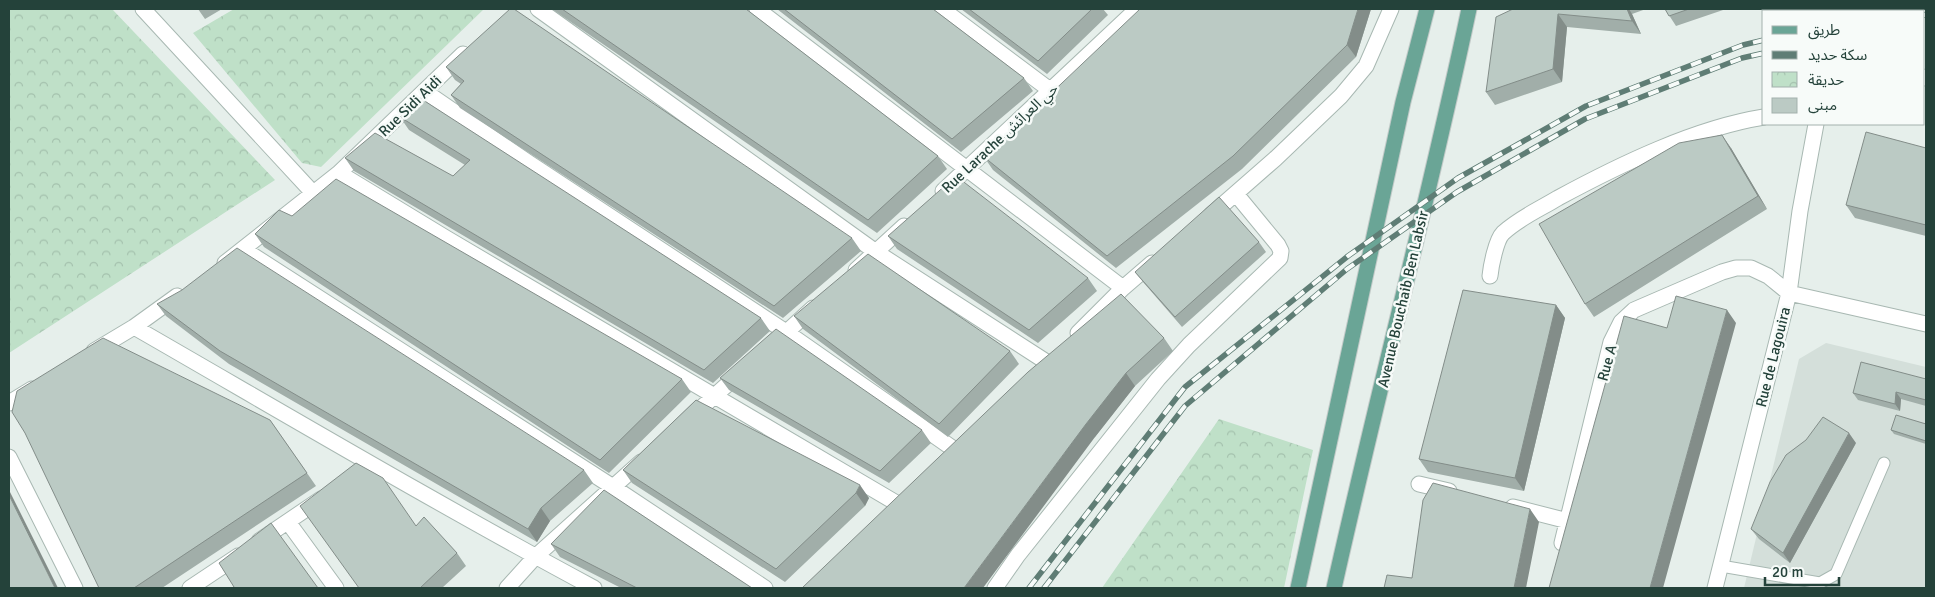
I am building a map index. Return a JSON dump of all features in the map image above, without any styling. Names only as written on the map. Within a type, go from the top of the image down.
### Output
[{"type":"main road","points":[[1298,588],[1403,102],[1426,9]]},
{"type":"main road","name":"Avenue Bouchaib Ben Labsir","points":[[1334,588],[1358,480],[1398,326],[1469,9]]},
{"type":"street","points":[[143,9],[314,194]]},
{"type":"street","points":[[538,9],[876,252],[1048,363]]},
{"type":"street","points":[[757,9],[1124,288]]},
{"type":"street","points":[[942,9],[1050,90]]},
{"type":"street","points":[[1199,224],[1236,194],[1342,96],[1366,66],[1391,9]]},
{"type":"street","name":"Rue Larache حي العرائش","points":[[932,201],[968,169],[1131,10]]},
{"type":"street","name":"Rue Sidi Aidi","points":[[215,270],[339,173],[475,43]]},
{"type":"street","points":[[424,91],[546,174],[959,447],[941,464]]},
{"type":"street","points":[[1490,276],[1491,263],[1502,234],[1524,217],[1601,175],[1714,128],[1762,117]]},
{"type":"street","name":"Rue de Lagouira","points":[[1715,588],[1789,293],[1800,211],[1816,125]]},
{"type":"street","points":[[339,173],[714,397],[901,500],[884,517]]},
{"type":"street","points":[[995,588],[1018,555],[1158,379],[1189,345],[1280,258],[1278,245],[1236,194]]},
{"type":"street","points":[[842,283],[918,214]]},
{"type":"street","points":[[243,249],[613,487],[765,588]]},
{"type":"street","points":[[1034,376],[1124,288],[1162,255]]},
{"type":"street","name":"Rue A","points":[[1558,559],[1611,342],[1621,322],[1634,310],[1722,272],[1736,268],[1751,268],[1768,276],[1789,293]]},
{"type":"street","points":[[84,358],[134,327],[191,286]]},
{"type":"street","points":[[1789,293],[1926,324]]},
{"type":"street","points":[[682,425],[821,301]]},
{"type":"street","points":[[134,327],[535,557],[594,588]]},
{"type":"street","points":[[9,403],[42,383]]},
{"type":"street","points":[[507,588],[535,557],[654,450]]},
{"type":"street","points":[[9,457],[75,588]]},
{"type":"street","points":[[357,475],[372,464]]},
{"type":"street","points":[[1419,484],[1466,496]]},
{"type":"street","points":[[190,588],[334,490]]},
{"type":"street","points":[[1503,505],[1568,521]]},
{"type":"street","points":[[288,522],[336,588]]},
{"type":"lane","points":[[1721,566],[1820,583],[1836,574],[1884,463]]},
{"type":"shaded area","points":[[1826,343],[1926,367],[1926,588],[1744,588],[1799,359]]},
{"type":"green space","points":[[9,9],[112,9],[275,180],[9,353]]},
{"type":"green space","points":[[234,9],[484,9],[321,167],[302,163],[193,33]]},
{"type":"green space","points":[[1219,419],[1313,450],[1284,588],[1102,588]]},
{"type":"building","points":[[510,9],[514,9],[852,238],[774,306],[451,95],[464,81],[446,67]]},
{"type":"building","points":[[562,9],[746,9],[938,156],[868,220]]},
{"type":"building","points":[[784,9],[933,9],[1024,78],[952,139]]},
{"type":"building","points":[[969,9],[1092,9],[1038,61]]},
{"type":"building","points":[[1140,9],[1358,9],[1347,45],[1233,156],[1107,256],[984,157]]},
{"type":"building","points":[[1513,9],[1627,9],[1632,21],[1558,14],[1553,69],[1486,92],[1496,17]]},
{"type":"building","points":[[1665,9],[1689,9],[1669,16]]},
{"type":"building","points":[[420,98],[761,318],[704,370],[345,158],[375,133],[453,176],[470,160],[400,117]]},
{"type":"building","points":[[1866,132],[1926,148],[1926,225],[1846,205]]},
{"type":"building","points":[[1722,135],[1758,196],[1585,304],[1539,224],[1679,143]]},
{"type":"building","points":[[956,176],[1088,278],[1029,330],[888,236]]},
{"type":"building","points":[[336,179],[682,379],[600,460],[255,234],[279,210],[292,216]]},
{"type":"building","points":[[1219,197],[1259,242],[1175,317],[1135,272]]},
{"type":"building","points":[[237,248],[584,470],[541,508],[528,529],[220,351],[157,304],[182,290]]},
{"type":"building","points":[[868,254],[1010,351],[939,424],[794,316]]},
{"type":"building","points":[[1463,290],[1556,305],[1515,478],[1419,459]]},
{"type":"building","points":[[1121,294],[1164,338],[1126,373],[964,588],[802,588],[1028,372]]},
{"type":"building","points":[[1676,296],[1727,310],[1650,588],[1549,588],[1624,316],[1667,328]]},
{"type":"building","points":[[776,329],[922,430],[880,471],[720,378]]},
{"type":"building","points":[[103,338],[270,420],[307,473],[134,588],[99,588],[25,433],[12,412],[17,391]]},
{"type":"building","points":[[1861,362],[1926,379],[1926,400],[1896,392],[1895,404],[1853,393]]},
{"type":"building","points":[[696,400],[860,485],[856,493],[776,569],[623,470]]},
{"type":"building","points":[[1896,415],[1926,424],[1926,441],[1891,430]]},
{"type":"building","points":[[1823,417],[1849,433],[1783,553],[1751,529],[1770,482],[1786,455],[1806,440]]},
{"type":"building","points":[[356,463],[383,478],[416,526],[424,517],[457,553],[420,588],[359,588],[300,506]]},
{"type":"building","points":[[1433,483],[1530,509],[1514,588],[1384,588],[1387,575],[1412,578],[1423,500]]},
{"type":"building","points":[[604,490],[752,588],[637,588],[551,544]]},
{"type":"building","points":[[9,495],[55,588],[9,588]]},
{"type":"building","points":[[271,523],[318,588],[232,588],[234,587],[219,563]]},
{"type":"railway","points":[[1881,10],[1886,9]]},
{"type":"railway","points":[[1029,588],[1185,387],[1348,256],[1458,178],[1586,106],[1743,45],[1762,40]]},
{"type":"railway","points":[[1044,588],[1185,406],[1347,269],[1457,192],[1585,119],[1742,58],[1762,53]]}]
